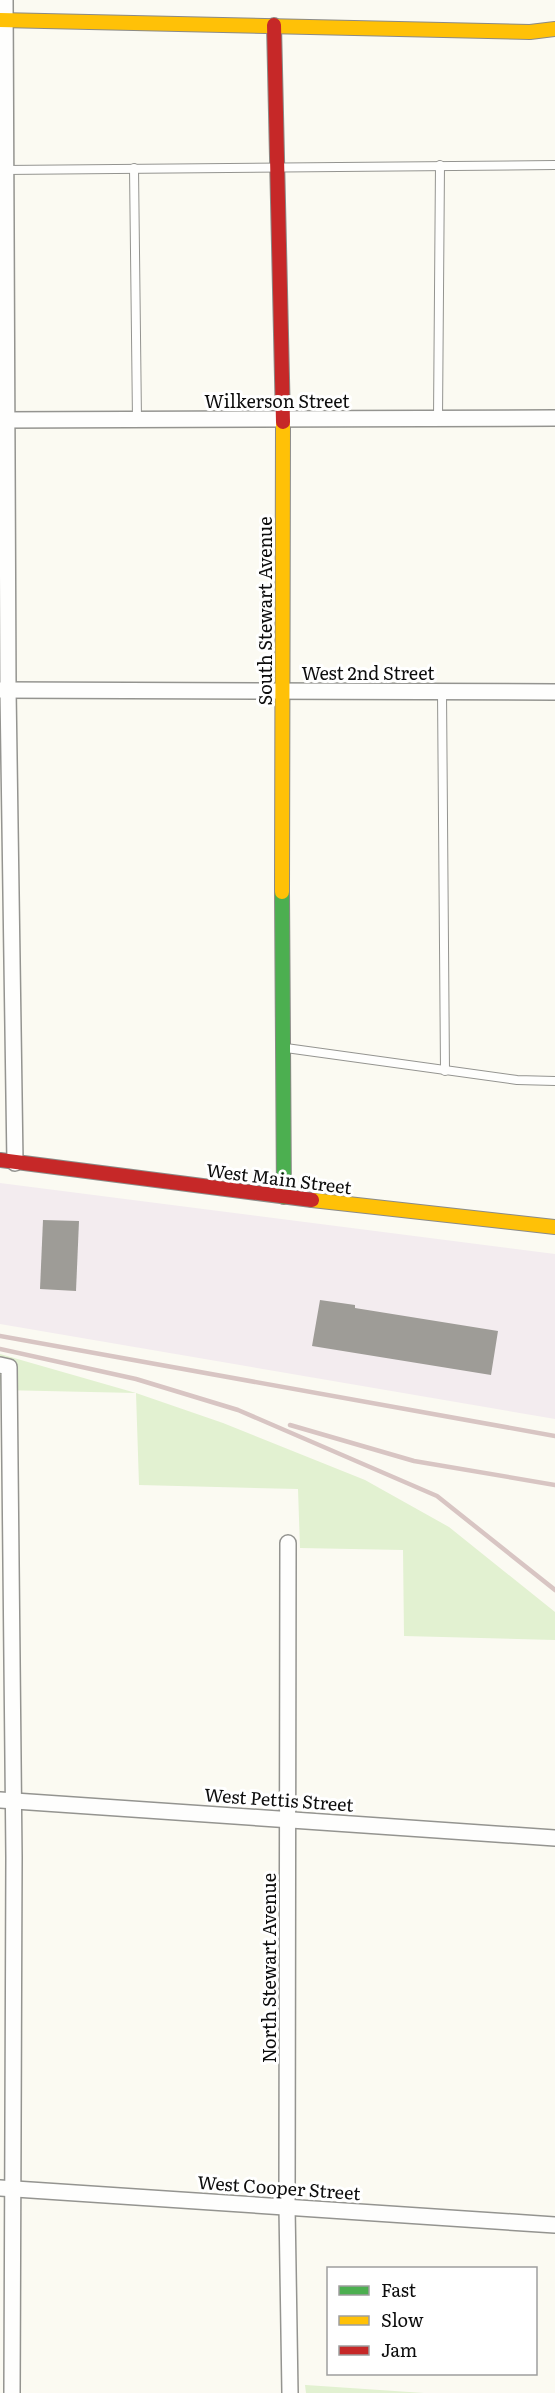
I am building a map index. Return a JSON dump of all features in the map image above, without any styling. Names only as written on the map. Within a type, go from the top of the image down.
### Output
[{"type":"street","points":[[5,0],[2,20],[2,170],[8,1161]]},
{"type":"street","points":[[2,20],[530,32],[555,29]]},
{"type":"street","name":"South Stewart Avenue","points":[[274,25],[283,420],[281,691],[284,1197]]},
{"type":"street","name":"Wilkerson Street","points":[[3,420],[555,418]]},
{"type":"street","name":"West 2nd Street","points":[[4,690],[555,692]]},
{"type":"street","name":"West Main Street","points":[[8,1161],[284,1197],[555,1227]]},
{"type":"street","points":[[0,1365],[9,1367],[6,2189],[12,2393]]},
{"type":"street","name":"North Stewart Avenue","points":[[288,1543],[287,2207],[290,2393]]},
{"type":"street","name":"West Pettis Street","points":[[7,1800],[555,1838]]},
{"type":"street","name":"West Cooper Street","points":[[6,2189],[555,2225]]},
{"type":"lane","points":[[438,418],[440,165]]},
{"type":"lane","points":[[2,170],[555,165]]},
{"type":"lane","points":[[134,168],[137,420]]},
{"type":"lane","points":[[441,692],[445,1071]]},
{"type":"lane","points":[[284,1048],[517,1080],[555,1081]]},
{"type":"shaded area","points":[[0,1183],[555,1254],[555,1419],[0,1324]]},
{"type":"green space","points":[[0,1354],[136,1393],[0,1390]]},
{"type":"green space","points":[[136,1393],[223,1423],[365,1480],[449,1527],[555,1612],[555,1640],[404,1636],[403,1550],[300,1548],[298,1489],[139,1485]]},
{"type":"green space","points":[[306,2385],[424,2393],[306,2393]]},
{"type":"building","points":[[43,1220],[79,1221],[76,1291],[40,1289]]},
{"type":"building","points":[[320,1300],[355,1305],[355,1308],[498,1331],[491,1375],[312,1346]]},
{"type":"railway","points":[[0,1336],[555,1436]]},
{"type":"railway","points":[[0,1349],[136,1379],[238,1410],[437,1496],[555,1590]]},
{"type":"railway","points":[[290,1425],[414,1461],[555,1485]]},
{"type":"traffic: fast","points":[[282,892],[284,1197]]},
{"type":"traffic: slow","points":[[0,20],[530,32],[555,29]]},
{"type":"traffic: slow","points":[[282,892],[283,422]]},
{"type":"traffic: slow","points":[[312,1200],[555,1227]]},
{"type":"traffic: jam","points":[[274,25],[283,422]]},
{"type":"traffic: jam","points":[[0,1160],[312,1200]]}]
